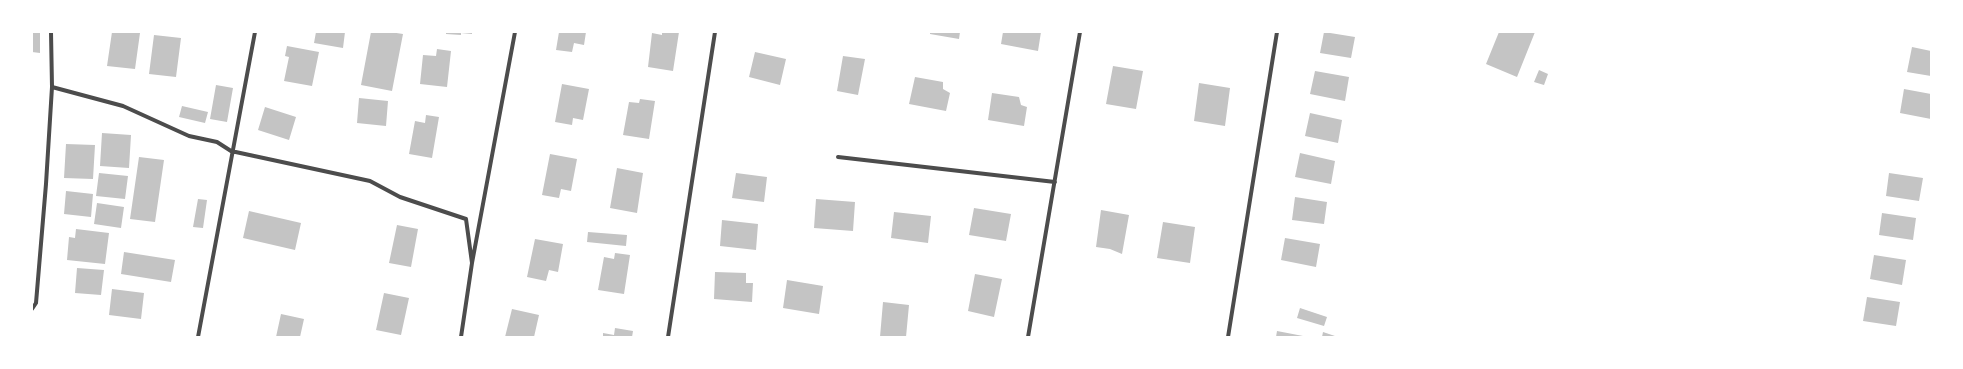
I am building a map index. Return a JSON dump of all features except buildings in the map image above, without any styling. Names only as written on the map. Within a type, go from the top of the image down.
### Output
[{"type":"street","points":[[32,309],[36,303],[46,184],[52,87],[51,32]]},
{"type":"street","points":[[198,337],[231,151],[255,32]]},
{"type":"street","points":[[461,337],[472,263],[515,32]]},
{"type":"street","points":[[668,337],[716,32]]},
{"type":"street","points":[[1028,337],[1080,32]]},
{"type":"street","points":[[1228,337],[1277,32]]},
{"type":"street","points":[[52,87],[123,106],[189,136],[217,142],[231,151],[370,181],[400,197],[466,219],[472,263]]},
{"type":"street","points":[[838,156],[1055,182]]}]
